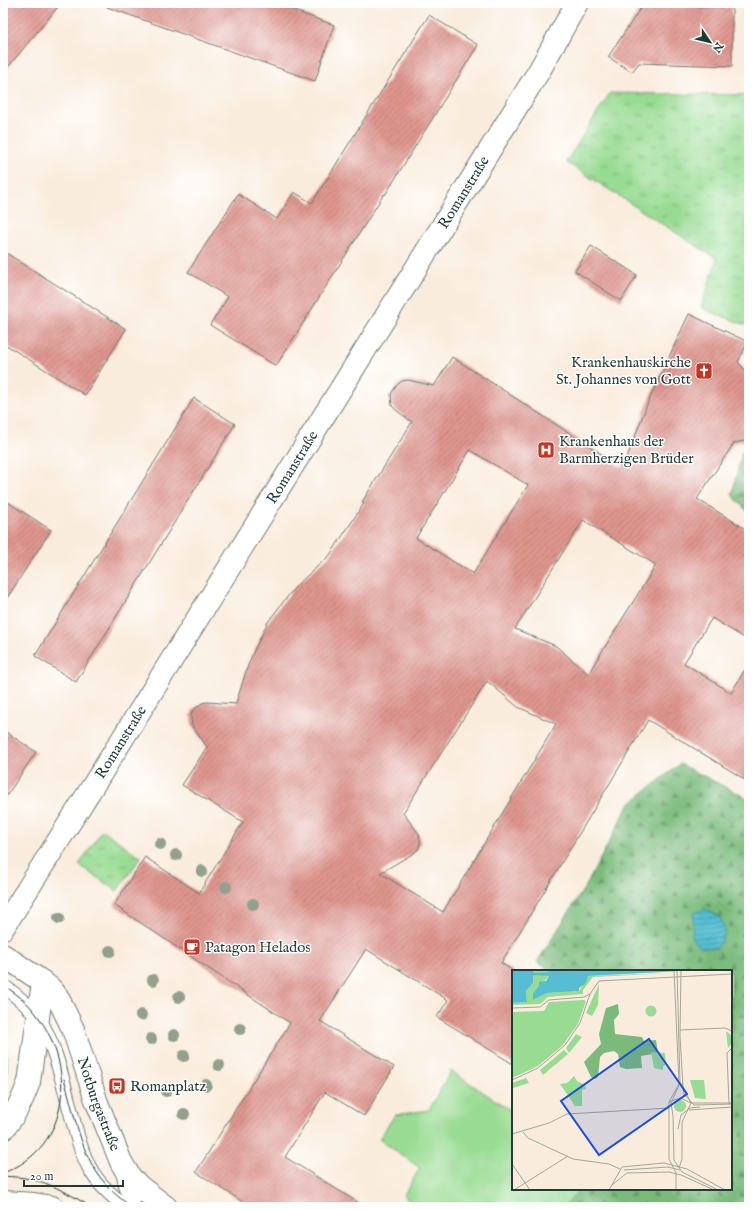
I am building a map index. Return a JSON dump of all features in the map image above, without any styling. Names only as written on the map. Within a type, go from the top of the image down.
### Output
[{"type":"street","name":"Romanstraße","points":[[3,928],[114,753],[539,71],[577,3]]},
{"type":"street","points":[[3,955],[43,982],[27,1087],[11,1121],[3,1129]]},
{"type":"street","name":"Notburgastraße","points":[[43,982],[57,996],[74,1029],[96,1100],[121,1162],[130,1176],[140,1187],[166,1207]]},
{"type":"street","points":[[3,1202],[52,1207]]},
{"type":"lane","points":[[3,986],[24,1002],[38,1018],[54,1053],[77,1134],[88,1166],[105,1190],[126,1207]]},
{"type":"lane","points":[[121,1162],[126,1186],[134,1207]]},
{"type":"green space","points":[[610,93],[749,95],[749,324],[745,325],[701,308],[717,259],[566,162]]},
{"type":"green space","points":[[749,449],[749,513],[732,495],[742,452]]},
{"type":"green space","points":[[680,764],[749,799],[749,1195],[741,1207],[571,1207],[567,1205],[579,1190],[732,1190],[732,970],[549,970],[537,962],[587,884],[629,804]]},
{"type":"green space","points":[[102,830],[141,857],[117,891],[79,865]]},
{"type":"green space","points":[[3,1039],[8,1064],[3,1089]]},
{"type":"green space","points":[[451,1071],[512,1111],[512,1190],[579,1190],[565,1207],[420,1207],[403,1196],[420,1168],[379,1139],[395,1115],[429,1110]]},
{"type":"water","points":[[706,909],[720,917],[726,932],[717,948],[700,947],[692,937],[694,913]]},
{"type":"building","points":[[3,3],[61,3],[3,73]]},
{"type":"building","points":[[108,3],[272,3],[334,25],[315,81],[107,7]]},
{"type":"building","points":[[642,6],[732,7],[732,66],[639,63],[632,72],[608,57]]},
{"type":"building","points":[[429,15],[478,45],[276,366],[210,325],[228,297],[188,272],[238,194],[277,219],[294,192],[312,203]]},
{"type":"building","points":[[591,246],[637,275],[621,301],[575,271]]},
{"type":"building","points":[[3,251],[126,329],[85,395],[3,343]]},
{"type":"building","points":[[689,314],[748,342],[738,362],[749,375],[749,440],[734,443],[697,499],[749,531],[749,641],[712,618],[684,663],[731,693],[749,663],[749,782],[648,720],[501,963],[512,970],[512,1063],[437,1017],[448,1000],[366,949],[320,1021],[394,1067],[364,1116],[325,1092],[285,1157],[365,1207],[251,1207],[196,1172],[290,1023],[114,905],[145,857],[199,893],[243,822],[182,785],[207,747],[192,726],[191,715],[193,710],[202,703],[207,702],[236,704],[252,655],[268,622],[297,585],[330,555],[364,503],[362,502],[412,422],[392,406],[391,394],[397,385],[402,381],[408,380],[434,386],[452,357],[623,468],[648,402]],"holes":[[[470,450],[528,485],[473,574],[416,538]],[[583,520],[656,565],[588,674],[556,646],[515,629]],[[487,681],[518,707],[556,724],[443,912],[380,873],[414,853],[418,849],[420,844],[419,834],[403,813]]]},
{"type":"building","points":[[194,398],[235,424],[76,682],[35,656]]},
{"type":"building","points":[[3,499],[51,530],[3,604]]},
{"type":"building","points":[[3,730],[36,752],[3,801]]},
{"type":"tram line","points":[[3,985],[30,1006],[47,1031],[57,1054],[61,1078],[61,1102],[55,1124],[43,1144],[26,1161],[3,1173]]},
{"type":"tram line","points":[[64,1079],[79,1133],[89,1159],[107,1186],[131,1207]]},
{"type":"tram line","points":[[3,1176],[26,1178],[42,1182],[71,1195],[91,1207]]},
{"type":"place","name":"Krankenhauskirche St. Johannes von Gott","points":[[704,371]]},
{"type":"place","name":"Krankenhaus der Barmherzigen Brüder","points":[[546,450]]},
{"type":"place","name":"Patagon Helados","points":[[192,947]]},
{"type":"place","name":"Romanplatz","points":[[117,1086]]}]
